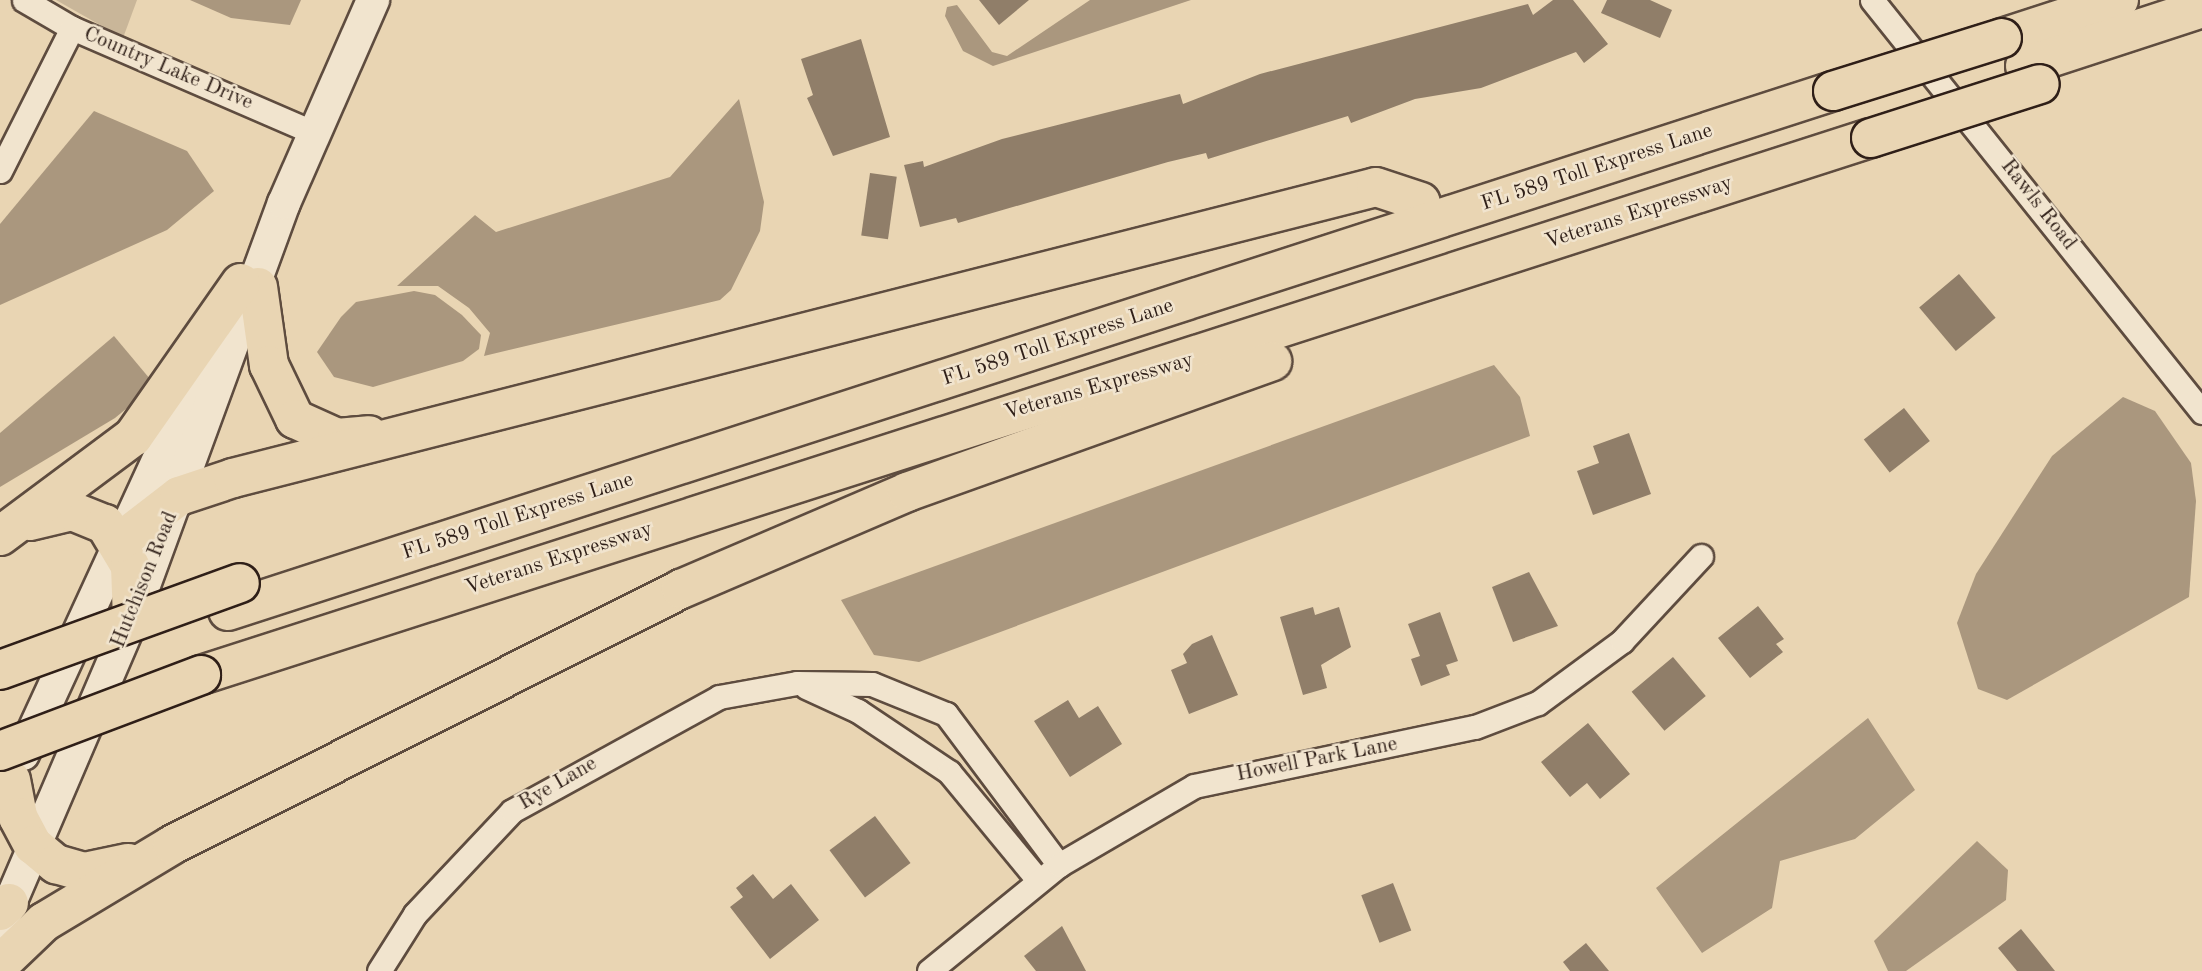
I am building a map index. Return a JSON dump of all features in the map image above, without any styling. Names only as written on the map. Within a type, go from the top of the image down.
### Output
[{"type":"highway","name":"Veterans Expressway","points":[[4,779],[201,675],[1038,404],[1124,382],[1528,249],[1844,105],[2013,51],[2039,0]]},
{"type":"highway","points":[[2013,51],[2119,0]]},
{"type":"highway","points":[[2013,51],[2202,8]]},
{"type":"highway","name":"Veterans Expressway","points":[[0,670],[234,597],[1421,202],[1844,105],[2013,51],[2202,31]]},
{"type":"highway","name":"FL 589 Toll Express Lane","points":[[1038,404],[1100,366],[1844,105]]},
{"type":"highway","name":"FL 589 Toll Express Lane","points":[[0,696],[234,597],[1844,105]]},
{"type":"highway","points":[[118,543],[179,496],[457,420],[1376,187],[1421,202]]},
{"type":"highway","points":[[0,964],[44,922],[172,845],[570,643],[800,536],[1081,428],[1482,288],[1528,249]]},
{"type":"highway","points":[[249,285],[269,365],[295,419],[337,438],[457,420]]},
{"type":"highway","points":[[6,532],[134,438],[249,285]]},
{"type":"highway","points":[[6,532],[72,510],[105,524],[118,543],[134,588],[132,618]]},
{"type":"highway","points":[[4,779],[18,817],[33,845],[55,863],[84,872],[114,868],[172,845]]},
{"type":"street","name":"Country Lake Drive","points":[[24,0],[72,28],[314,133]]},
{"type":"street","name":"Hutchison Road","points":[[4,779],[118,543],[249,285],[373,0]]},
{"type":"street","name":"Rawls Road","points":[[1872,0],[2202,412]]},
{"type":"street","points":[[0,171],[72,28]]},
{"type":"street","name":"Hutchison Road","points":[[3,913],[132,618],[179,496],[249,285]]},
{"type":"street","name":"Howell Park Lane","points":[[929,971],[1059,865],[1194,786],[1475,727],[1538,703],[1622,641],[1701,556]]},
{"type":"street","points":[[797,683],[884,729],[949,772],[1039,881]]},
{"type":"street","name":"Rye Lane","points":[[379,971],[415,914],[512,811],[719,696],[797,683],[872,684],[946,714],[1059,865]]},
{"type":"street","points":[[884,729],[900,696]]},
{"type":"street","points":[[949,772],[972,751]]},
{"type":"shaded area","points":[[56,0],[137,0],[123,38]]},
{"type":"shaded area","points":[[190,0],[301,0],[290,25],[231,18]]},
{"type":"shaded area","points":[[1090,0],[1191,0],[993,66],[963,51],[945,16],[947,7],[957,5],[992,52],[1007,56]]},
{"type":"shaded area","points":[[739,99],[764,202],[760,231],[731,290],[720,300],[484,356],[490,333],[469,308],[438,286],[397,286],[475,215],[496,232],[670,177]]},
{"type":"shaded area","points":[[94,111],[187,151],[214,191],[167,230],[0,305],[0,224]]},
{"type":"shaded area","points":[[414,291],[435,295],[462,315],[481,335],[479,349],[463,361],[373,387],[334,377],[317,352],[341,317],[356,302]]},
{"type":"shaded area","points":[[114,336],[155,385],[115,418],[0,487],[0,433]]},
{"type":"shaded area","points":[[1494,365],[1520,397],[1530,436],[919,662],[874,655],[841,600]]},
{"type":"shaded area","points":[[2123,397],[2155,411],[2191,463],[2196,501],[2189,597],[2007,700],[1978,689],[1957,623],[1976,574],[2052,456]]},
{"type":"shaded area","points":[[1868,718],[1915,790],[1855,839],[1780,861],[1772,908],[1702,953],[1656,888]]},
{"type":"shaded area","points":[[1977,841],[2008,870],[2006,900],[1906,971],[1888,971],[1874,941]]},
{"type":"building","points":[[979,0],[1029,0],[999,25]]},
{"type":"building","points":[[1553,0],[1573,0],[1608,44],[1584,63],[1576,52],[1481,88],[1415,99],[1351,123],[1348,116],[1208,159],[1206,153],[958,223],[956,218],[920,227],[904,165],[923,161],[924,167],[1002,139],[1180,94],[1183,104],[1260,74],[1528,4],[1533,15]]},
{"type":"building","points":[[1607,0],[1650,0],[1672,10],[1660,38],[1601,13]]},
{"type":"building","points":[[861,39],[890,137],[833,156],[807,98],[813,95],[801,59]]},
{"type":"building","points":[[870,173],[897,177],[888,239],[861,235]]},
{"type":"building","points":[[1959,274],[1996,318],[1956,351],[1919,307]]},
{"type":"building","points":[[1904,408],[1930,441],[1890,472],[1864,439]]},
{"type":"building","points":[[1629,433],[1651,494],[1593,515],[1577,471],[1599,463],[1593,446]]},
{"type":"building","points":[[1529,572],[1558,626],[1513,642],[1492,587]]},
{"type":"building","points":[[1758,606],[1784,639],[1776,644],[1783,652],[1750,678],[1718,638]]},
{"type":"building","points":[[1313,607],[1315,615],[1339,607],[1351,647],[1321,665],[1327,688],[1303,695],[1280,617]]},
{"type":"building","points":[[1440,612],[1458,661],[1446,665],[1450,675],[1421,686],[1411,659],[1420,656],[1408,624]]},
{"type":"building","points":[[1212,635],[1238,695],[1189,714],[1171,670],[1187,663],[1183,654],[1192,644]]},
{"type":"building","points":[[1673,657],[1706,696],[1664,731],[1632,692]]},
{"type":"building","points":[[1068,700],[1079,718],[1098,706],[1122,744],[1070,777],[1034,721]]},
{"type":"building","points":[[1588,723],[1630,774],[1600,799],[1587,783],[1570,797],[1541,762]]},
{"type":"building","points":[[875,816],[911,863],[865,897],[829,850]]},
{"type":"building","points":[[753,874],[773,899],[791,884],[819,920],[770,959],[730,907],[743,897],[736,888]]},
{"type":"building","points":[[1393,883],[1411,931],[1380,943],[1361,895]]},
{"type":"building","points":[[1062,926],[1086,971],[1036,971],[1024,956]]},
{"type":"building","points":[[2021,929],[2055,971],[2017,971],[1998,948]]},
{"type":"building","points":[[1586,943],[1609,971],[1570,971],[1563,962]]}]
